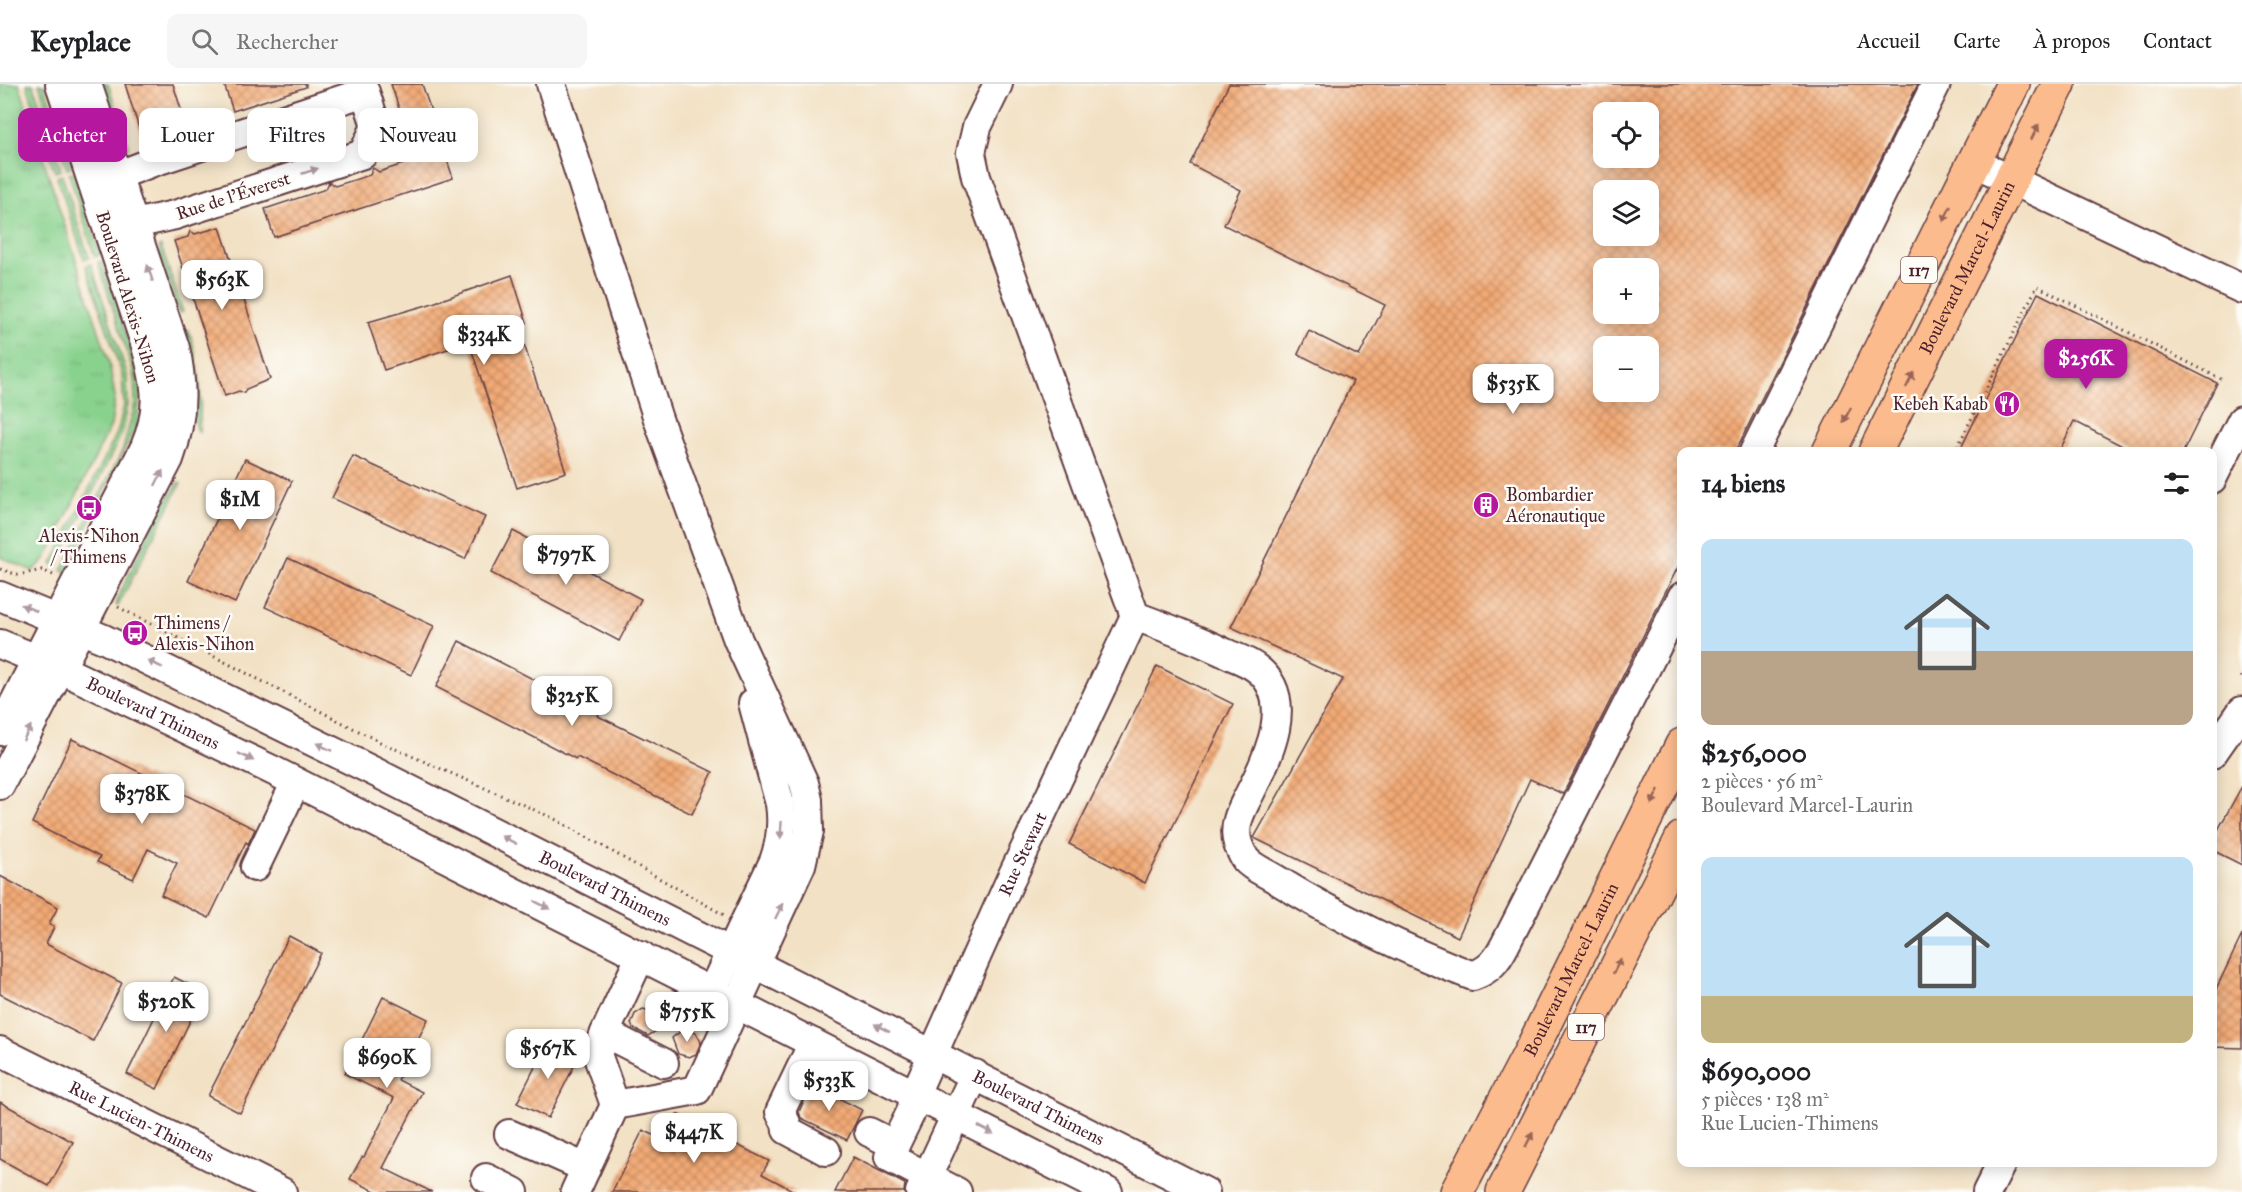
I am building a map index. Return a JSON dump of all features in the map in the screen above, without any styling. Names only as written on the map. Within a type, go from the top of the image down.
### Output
[{"type":"main road","name":"117","points":[[1831,447],[2013,84]]},
{"type":"main road","name":"Boulevard Marcel-Laurin","points":[[1878,447],[2059,84]]},
{"type":"main road","name":"Boulevard Marcel-Laurin","points":[[1459,1185],[1533,1047],[1677,755]]},
{"type":"main road","name":"117","points":[[1503,1192],[1677,848]]},
{"type":"street","name":"Boulevard Alexis-Nihon","points":[[0,785],[49,664],[70,624],[164,470],[163,437],[154,377],[121,227],[105,180],[60,84]]},
{"type":"street","name":"Boulevard Alexis-Nihon","points":[[87,84],[105,180]]},
{"type":"street","points":[[552,84],[658,419],[738,640],[804,783],[809,817],[807,846],[801,865],[697,1090],[615,1105]]},
{"type":"street","points":[[998,84],[977,127],[971,153],[976,177],[1135,616],[1187,635],[1256,668],[1269,682],[1275,694],[1278,713],[1274,734],[1251,791],[1240,811],[1236,828],[1238,843],[1246,861],[1342,916],[1423,957],[1473,976],[1483,972],[1497,960],[1677,607]]},
{"type":"street","points":[[1756,447],[1936,84]]},
{"type":"street","name":"Rue de l'Éverest","points":[[105,180],[364,88],[376,126],[363,154],[175,215],[121,227]]},
{"type":"street","points":[[1973,162],[2242,290]]},
{"type":"street","points":[[2217,468],[2242,420]]},
{"type":"street","name":"Boulevard Thimens","points":[[0,596],[70,624],[376,773],[1205,1192]]},
{"type":"street","name":"Rue Stewart","points":[[895,1145],[911,1112],[915,1094],[960,990],[1135,616]]},
{"type":"street","points":[[712,991],[774,861],[782,829],[780,804],[738,640]]},
{"type":"street","name":"Boulevard Thimens","points":[[0,644],[49,664],[296,782],[1108,1192]]},
{"type":"street","name":"Boulevard Alexis-Nihon","points":[[0,731],[49,664]]},
{"type":"street","points":[[2217,747],[2241,713]]},
{"type":"street","points":[[255,867],[296,782]]},
{"type":"street","points":[[509,1134],[580,1180],[615,1105],[597,1054],[641,955]]},
{"type":"street","points":[[604,1034],[664,1063]]},
{"type":"street","points":[[813,1043],[780,1112],[787,1130],[826,1151]]},
{"type":"street","name":"Rue Lucien-Thimens","points":[[0,1051],[282,1192]]},
{"type":"street","points":[[923,1184],[975,1074]]},
{"type":"street","points":[[869,1132],[895,1145],[889,1157],[923,1184],[957,1192]]},
{"type":"street","points":[[1987,1192],[1999,1167]]},
{"type":"street","points":[[486,1178],[514,1192]]},
{"type":"path","points":[[1956,447],[2037,286],[2225,381]]},
{"type":"path","points":[[2129,338],[2131,334]]},
{"type":"path","points":[[84,518],[93,500]]},
{"type":"path","points":[[80,504],[89,508]]},
{"type":"path","points":[[0,569],[18,575],[46,570]]},
{"type":"path","name":"Boulevard Thimens","points":[[115,606],[382,743],[538,811],[720,911]]},
{"type":"green space","points":[[0,84],[19,84],[27,108],[18,108],[18,162],[44,162],[109,362],[115,396],[111,425],[46,558],[33,571],[0,557]]},
{"type":"green space","points":[[27,84],[33,84],[41,108],[35,108]]},
{"type":"green space","points":[[39,84],[44,84],[52,108],[47,108]]},
{"type":"green space","points":[[104,84],[108,84],[116,108],[112,108]]},
{"type":"green space","points":[[52,162],[58,162],[61,170],[55,172]]},
{"type":"green space","points":[[65,162],[69,162],[71,167],[67,169]]},
{"type":"green space","points":[[74,172],[100,255],[95,257],[69,174]]},
{"type":"green space","points":[[62,175],[89,258],[84,259],[57,177]]},
{"type":"green space","points":[[161,246],[183,312],[179,313],[160,255],[159,247]]},
{"type":"green space","points":[[102,261],[135,363],[140,393],[137,424],[66,573],[62,570],[123,449],[134,408],[133,371],[98,262]]},
{"type":"green space","points":[[91,264],[127,374],[128,405],[123,431],[56,567],[52,564],[118,431],[124,406],[122,374],[86,266]]},
{"type":"green space","points":[[189,330],[200,381],[199,432],[195,422],[197,395],[195,377],[185,332]]},
{"type":"green space","points":[[179,482],[181,483],[118,606],[116,605],[162,507]]},
{"type":"building","points":[[125,84],[173,84],[181,108],[139,108],[139,128]]},
{"type":"building","points":[[224,84],[306,84],[306,87],[235,110],[235,108],[232,108]]},
{"type":"building","points":[[391,84],[422,84],[430,108],[399,108]]},
{"type":"building","name":"Bombardier Aéronautique","points":[[1229,84],[1918,84],[1737,447],[1677,447],[1677,569],[1563,794],[1530,779],[1458,937],[1254,838],[1343,679],[1231,627],[1353,381],[1298,354],[1309,331],[1359,356],[1385,305],[1224,225],[1241,190],[1190,164]]},
{"type":"building","points":[[410,162],[448,162],[453,178],[274,237],[265,209],[326,189],[329,182],[335,186],[370,175],[373,168],[379,172]]},
{"type":"building","points":[[220,227],[270,379],[246,389],[244,393],[239,391],[225,396],[174,241],[188,237],[190,231],[195,234]]},
{"type":"building","points":[[512,275],[527,323],[518,326],[566,472],[517,488],[469,342],[384,370],[368,322],[427,305]]},
{"type":"building","points":[[2038,293],[2217,383],[2185,447],[2124,447],[2074,421],[2061,447],[1961,447]]},
{"type":"building","points":[[353,456],[485,517],[465,559],[332,498]]},
{"type":"building","points":[[245,459],[292,481],[235,603],[188,581]]},
{"type":"building","points":[[513,531],[641,599],[619,641],[491,573]]},
{"type":"building","points":[[288,558],[434,626],[411,675],[265,607]]},
{"type":"building","points":[[459,641],[599,713],[598,716],[713,772],[692,814],[577,757],[576,759],[436,687]]},
{"type":"building","points":[[1157,666],[1233,704],[1145,883],[1069,844]]},
{"type":"building","points":[[72,739],[255,829],[248,844],[246,842],[209,918],[161,895],[177,863],[148,849],[133,879],[97,862],[100,857],[32,823]]},
{"type":"building","points":[[2242,786],[2242,865],[2217,852],[2217,832]]},
{"type":"building","points":[[0,876],[58,907],[49,924],[54,927],[46,944],[122,983],[93,1041],[0,994]]},
{"type":"building","points":[[2242,935],[2242,1048],[2217,1047],[2217,987]]},
{"type":"building","points":[[289,936],[321,953],[240,1113],[208,1096]]},
{"type":"building","points":[[174,977],[204,992],[157,1089],[127,1074]]},
{"type":"building","points":[[383,997],[428,1019],[398,1080],[422,1092],[383,1168],[432,1192],[377,1192],[350,1179],[364,1157],[394,1098],[345,1074]]},
{"type":"building","points":[[643,1009],[654,1012],[661,1028],[648,1036],[633,1028],[631,1024],[635,1014]]},
{"type":"building","points":[[686,1030],[696,1033],[701,1042],[696,1054],[689,1057],[678,1054],[672,1038]]},
{"type":"building","points":[[548,1041],[579,1056],[548,1118],[517,1103]]},
{"type":"building","points":[[811,1084],[862,1110],[847,1140],[801,1118],[799,1112]]},
{"type":"building","points":[[0,1102],[73,1142],[49,1186],[0,1159]]},
{"type":"building","points":[[677,1114],[769,1161],[762,1174],[796,1192],[612,1192],[643,1130],[664,1140]]},
{"type":"building","points":[[853,1157],[905,1184],[904,1192],[835,1192]]},
{"type":"place","name":"Kebeh Kabab","points":[[2007,404]]},
{"type":"place","name":"Bombardier Aéronautique","points":[[1486,505]]},
{"type":"place","name":"Alexis-Nihon / Thimens","points":[[89,508]]},
{"type":"place","name":"Thimens / Alexis-Nihon","points":[[135,633]]}]
